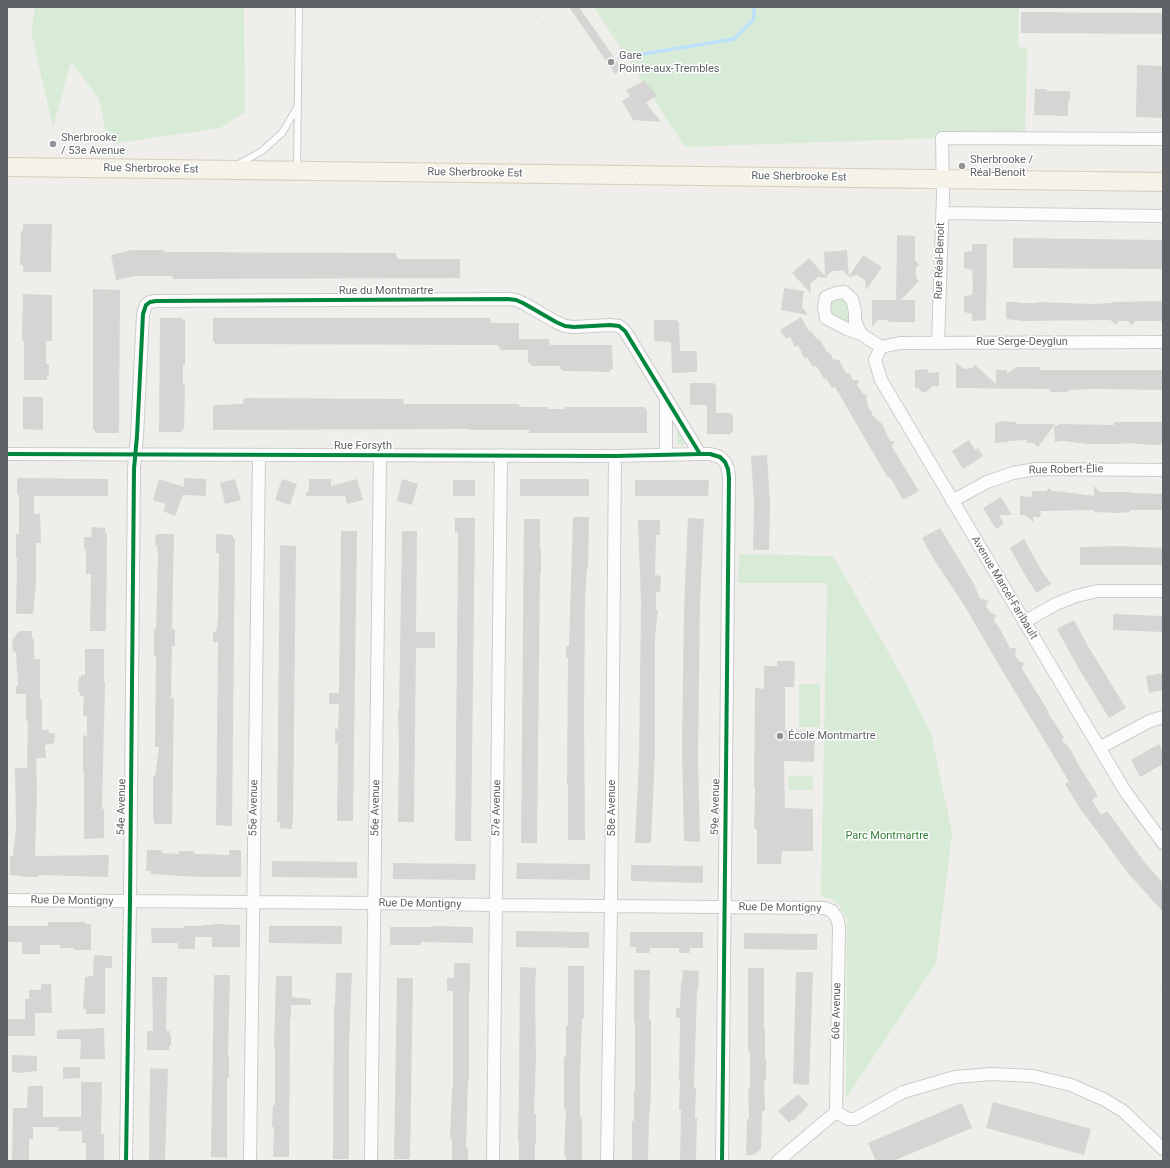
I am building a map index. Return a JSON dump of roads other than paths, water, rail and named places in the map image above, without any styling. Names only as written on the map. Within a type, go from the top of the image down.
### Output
[{"type":"main road","name":"Rue Sherbrooke Est","points":[[7,167],[1163,182]]},
{"type":"street","points":[[943,179],[942,138],[1163,139]]},
{"type":"street","name":"Rue Réal-Benoit","points":[[938,342],[943,179]]},
{"type":"street","points":[[942,213],[1163,216]]},
{"type":"street","name":"Rue du Montmartre","points":[[136,453],[142,314],[146,305],[150,302],[500,299],[516,300],[565,326],[620,326],[625,331],[700,454]]},
{"type":"street","points":[[861,334],[881,347]]},
{"type":"street","name":"Rue Serge-Deyglun","points":[[881,347],[900,343],[938,342],[1163,342]]},
{"type":"street","name":"Avenue Marcel-Faribault","points":[[881,347],[875,360],[880,380],[1125,791],[1163,843]]},
{"type":"street","points":[[666,399],[666,455]]},
{"type":"street","name":"Rue Forsyth","points":[[7,454],[136,453],[259,455],[615,456],[710,454],[720,457]]},
{"type":"street","name":"54e Avenue","points":[[126,1161],[134,469],[136,453]]},
{"type":"street","name":"55e Avenue","points":[[250,1161],[259,455]]},
{"type":"street","name":"56e Avenue","points":[[371,1161],[380,455]]},
{"type":"street","name":"57e Avenue","points":[[493,1161],[501,455]]},
{"type":"street","name":"58e Avenue","points":[[607,1161],[615,456]]},
{"type":"street","name":"59e Avenue","points":[[720,457],[725,462],[728,469],[729,478],[722,1161]]},
{"type":"street","name":"Rue Robert-Élie","points":[[952,501],[987,482],[1013,473],[1036,469],[1163,470]]},
{"type":"street","points":[[1024,622],[1056,604],[1076,596],[1098,591],[1163,591]]},
{"type":"street","points":[[1099,748],[1150,721],[1163,717]]},
{"type":"street","name":"Rue De Montigny","points":[[7,900],[816,907],[825,908],[832,911]]},
{"type":"street","name":"60e Avenue","points":[[832,911],[837,918],[839,927],[836,1112]]},
{"type":"street","points":[[778,1161],[836,1112],[848,1119],[855,1119],[903,1092],[955,1077],[992,1074],[1033,1076],[1071,1085],[1105,1100],[1123,1111],[1163,1149]]},
{"type":"lane","points":[[297,171],[299,7]]},
{"type":"lane","points":[[228,170],[262,151],[282,133],[298,104]]},
{"type":"waterway","points":[[619,58],[734,39],[754,19],[754,7]]},
{"type":"railway","points":[[532,7],[855,559],[967,746],[1033,845],[1077,902],[1099,928],[1163,992]]},
{"type":"place","name":"Gare Pointe-aux-Trembles","points":[[611,62]]},
{"type":"place","name":"Sherbrooke / 53e Avenue","points":[[53,144]]},
{"type":"place","name":"Sherbrooke / Réal-Benoit","points":[[962,166]]},
{"type":"place","name":"École Montmartre","points":[[780,736]]},
{"type":"park label","name":"Parc Montmartre","points":[[887,836]]}]
